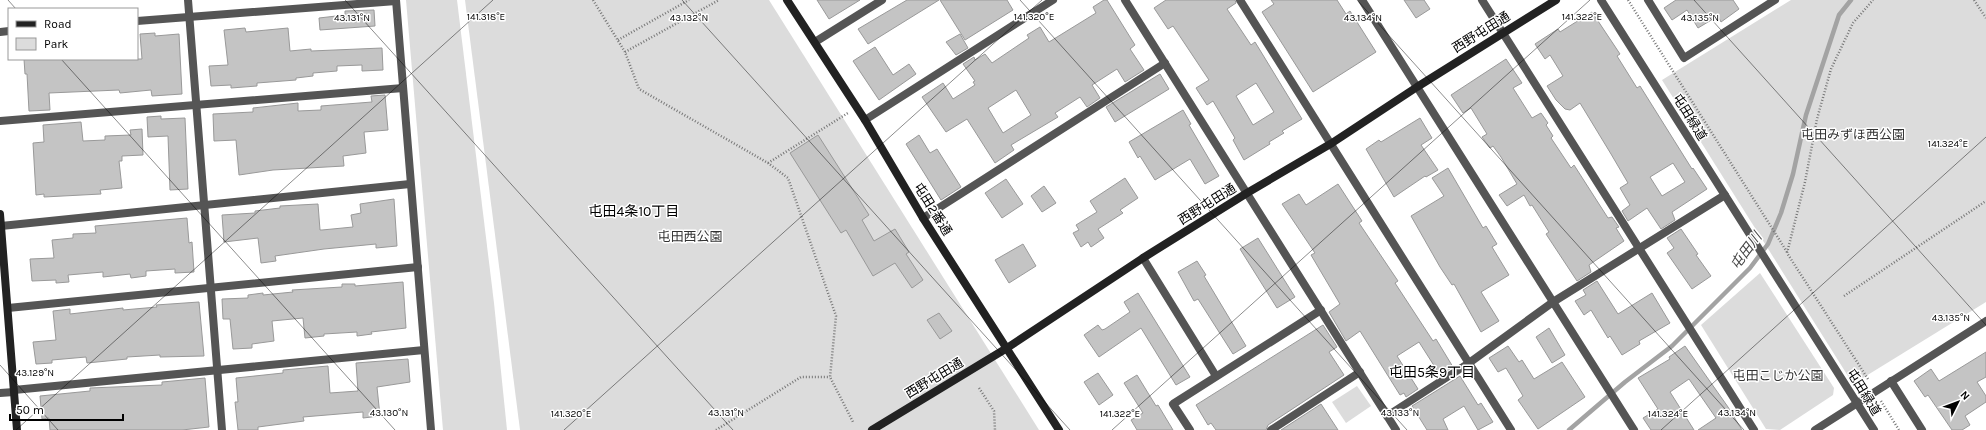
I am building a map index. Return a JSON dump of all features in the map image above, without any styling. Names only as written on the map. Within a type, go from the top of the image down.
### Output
[{"type":"street","points":[[188,0],[212,287],[222,430]]},
{"type":"street","points":[[138,21],[396,0],[431,430]]},
{"type":"street","name":"屯田2番通","points":[[788,0],[857,107],[923,218],[1059,430]]},
{"type":"street","points":[[815,42],[882,0]]},
{"type":"street","points":[[865,120],[1053,0]]},
{"type":"street","points":[[1125,0],[1396,430]]},
{"type":"street","points":[[1240,0],[1332,143],[1511,430]]},
{"type":"street","points":[[1362,0],[1634,430]]},
{"type":"street","points":[[1482,0],[1754,430]]},
{"type":"street","name":"西野屯田通","points":[[872,430],[1007,348],[1143,258],[1247,193],[1332,143],[1417,87],[1556,0]]},
{"type":"street","name":"屯田緑道","points":[[1601,0],[1874,430]]},
{"type":"street","points":[[1648,0],[1684,58],[1775,0]]},
{"type":"street","points":[[923,218],[1165,63]]},
{"type":"street","points":[[0,121],[403,88]]},
{"type":"street","points":[[1,226],[410,184]]},
{"type":"street","points":[[1387,416],[1469,363],[1553,302],[1725,195]]},
{"type":"street","points":[[0,214],[5,305],[17,430]]},
{"type":"street","points":[[1143,258],[1216,376]]},
{"type":"street","points":[[5,305],[418,267]]},
{"type":"street","points":[[1190,430],[1173,404],[1321,310]]},
{"type":"street","points":[[1815,430],[1986,321]]},
{"type":"street","points":[[0,393],[424,350]]},
{"type":"street","points":[[1271,430],[1360,372]]},
{"type":"street","points":[[1891,381],[1922,430]]},
{"type":"path","points":[[593,0],[625,52],[639,89],[768,163],[788,178],[836,316],[830,377],[853,422]]},
{"type":"path","points":[[618,40],[689,0]]},
{"type":"path","points":[[625,52],[719,0]]},
{"type":"path","points":[[1628,0],[1868,379]]},
{"type":"path","points":[[1787,253],[1805,182],[1817,119],[1831,69],[1853,23],[1873,0]]},
{"type":"path","points":[[1974,0],[1986,18]]},
{"type":"path","points":[[768,163],[857,107]]},
{"type":"path","points":[[1844,296],[1986,201]]},
{"type":"path","points":[[716,430],[801,377],[830,377]]},
{"type":"path","points":[[979,388],[994,411],[995,430]]},
{"type":"path","points":[[1880,399],[1899,430]]},
{"type":"green space","points":[[406,0],[457,0],[494,303],[507,430],[443,430]]},
{"type":"green space","name":"屯田西公園","points":[[465,0],[769,0],[1039,430],[520,430]]},
{"type":"green space","name":"屯田みずほ西公園","points":[[1791,0],[1986,0],[1986,302],[1853,384],[1662,80]]},
{"type":"green space","name":"屯田こじか公園","points":[[1760,273],[1834,388],[1833,395],[1780,430],[1766,429],[1701,325]]},
{"type":"green space","points":[[1357,386],[1371,406],[1346,423],[1332,402]]},
{"type":"building","points":[[817,0],[860,0],[829,19]]},
{"type":"building","points":[[907,0],[939,0],[868,44],[858,29]]},
{"type":"building","points":[[940,0],[1007,0],[1013,10],[965,40]]},
{"type":"building","points":[[1104,0],[1107,0],[1135,45],[1130,49],[1144,70],[1125,82],[1117,69],[1092,85],[1100,98],[1087,107],[1080,97],[1055,113],[1058,117],[1011,145],[1014,150],[995,163],[967,119],[946,132],[922,97],[943,83],[953,99],[975,85],[973,82],[975,81],[963,64],[974,57],[975,60],[985,54],[992,63],[1029,38],[1027,35],[1040,27],[1049,42],[1096,13],[1093,7]],"holes":[[[1016,90],[1031,115],[1003,133],[988,108]]]},
{"type":"building","points":[[1166,0],[1235,0],[1236,3],[1227,9],[1251,45],[1255,42],[1302,119],[1282,131],[1284,133],[1269,142],[1270,144],[1244,160],[1233,140],[1235,138],[1213,101],[1207,105],[1196,88],[1209,80],[1173,26],[1168,29],[1154,8]],"holes":[[[1256,83],[1274,112],[1253,125],[1236,96]]]},
{"type":"building","points":[[1271,0],[1337,0],[1346,14],[1350,11],[1376,52],[1313,92],[1262,12],[1274,4]]},
{"type":"building","points":[[1404,0],[1424,0],[1430,9],[1416,18]]},
{"type":"building","points":[[1676,0],[1733,0],[1739,9],[1721,22],[1718,16],[1698,28],[1687,10],[1672,20],[1664,8]]},
{"type":"building","points":[[374,10],[375,26],[320,30],[319,18],[345,15],[345,11]]},
{"type":"building","points":[[1592,12],[1620,54],[1617,56],[1637,88],[1640,86],[1692,169],[1693,168],[1707,189],[1672,212],[1675,220],[1661,229],[1647,208],[1628,221],[1622,211],[1630,205],[1620,188],[1628,183],[1611,154],[1580,103],[1570,110],[1565,109],[1556,100],[1547,86],[1563,76],[1550,55],[1545,59],[1535,44],[1558,29],[1560,32]],"holes":[[[1673,163],[1685,182],[1662,196],[1650,177]]]},
{"type":"building","points":[[245,28],[246,32],[288,28],[290,51],[311,49],[311,51],[382,48],[383,70],[362,71],[362,65],[337,66],[337,71],[313,73],[313,76],[296,78],[296,80],[257,83],[257,86],[231,88],[231,85],[211,86],[209,66],[228,65],[224,30]]},
{"type":"building","points":[[155,33],[155,36],[179,34],[182,94],[152,96],[151,90],[120,93],[119,90],[49,93],[50,110],[29,111],[27,74],[25,74],[24,60],[138,60],[142,59],[140,34]]},
{"type":"building","points":[[960,34],[968,48],[956,55],[946,42]]},
{"type":"building","points":[[875,47],[893,75],[909,64],[916,74],[879,100],[853,61]]},
{"type":"building","points":[[1506,59],[1522,83],[1513,88],[1532,118],[1541,113],[1548,123],[1546,125],[1553,136],[1551,138],[1571,168],[1574,165],[1608,218],[1612,217],[1619,227],[1616,228],[1624,241],[1589,265],[1591,272],[1577,281],[1546,234],[1549,232],[1524,195],[1507,206],[1499,195],[1517,184],[1493,146],[1490,148],[1482,137],[1487,134],[1471,108],[1463,113],[1451,95]]},
{"type":"building","points":[[1160,74],[1169,89],[1115,122],[1106,107]]},
{"type":"building","points":[[385,95],[388,130],[364,132],[366,153],[343,156],[344,166],[273,170],[239,175],[236,140],[214,141],[213,114],[253,112],[253,108],[298,103],[298,111],[321,110],[321,106],[372,102],[371,96]]},
{"type":"building","points":[[1183,110],[1191,124],[1189,125],[1219,176],[1205,184],[1190,159],[1155,180],[1140,156],[1138,158],[1129,142]]},
{"type":"building","points":[[161,116],[161,119],[185,118],[188,189],[170,190],[168,136],[148,137],[147,117]]},
{"type":"building","points":[[1420,118],[1432,138],[1421,145],[1438,170],[1426,177],[1425,176],[1394,197],[1366,149],[1379,140],[1381,142]]},
{"type":"building","points":[[81,122],[83,141],[105,140],[105,136],[131,135],[130,130],[142,129],[143,155],[122,156],[122,161],[119,161],[122,188],[100,190],[101,194],[44,197],[44,194],[36,195],[33,143],[44,142],[43,125]]},
{"type":"building","points":[[818,135],[869,215],[862,220],[874,241],[895,229],[909,252],[906,254],[923,280],[912,288],[895,263],[873,276],[846,230],[841,233],[790,153]]},
{"type":"building","points":[[919,135],[930,153],[937,149],[961,187],[941,200],[906,144]]},
{"type":"building","points":[[1448,168],[1483,228],[1486,226],[1497,244],[1492,247],[1509,275],[1481,292],[1499,321],[1481,332],[1454,284],[1452,285],[1440,267],[1411,216],[1444,196],[1432,178]]},
{"type":"building","points":[[1125,178],[1138,198],[1120,210],[1123,213],[1098,229],[1104,238],[1091,247],[1088,242],[1081,247],[1073,233],[1079,230],[1076,225],[1097,212],[1090,201]]},
{"type":"building","points":[[1006,179],[1023,204],[1002,218],[985,193]]},
{"type":"building","points":[[1338,184],[1362,221],[1359,223],[1398,281],[1395,283],[1433,341],[1436,339],[1453,367],[1440,375],[1419,342],[1397,356],[1418,389],[1406,397],[1404,393],[1400,395],[1360,331],[1346,341],[1329,312],[1340,304],[1311,255],[1315,253],[1282,204],[1299,194],[1306,205]]},
{"type":"building","points":[[1044,186],[1056,203],[1042,212],[1031,196]]},
{"type":"building","points":[[394,199],[397,246],[376,248],[376,244],[324,249],[275,256],[276,261],[261,263],[258,238],[224,242],[222,215],[255,213],[255,211],[280,208],[280,206],[318,204],[320,230],[322,230],[353,227],[351,215],[361,213],[360,204]]},
{"type":"building","points":[[187,218],[189,243],[192,242],[194,272],[175,273],[175,269],[146,271],[146,276],[131,278],[130,274],[103,277],[103,272],[68,275],[69,282],[56,283],[56,280],[32,281],[30,259],[54,258],[52,240],[73,238],[73,234],[96,233],[95,226]]},
{"type":"building","points":[[1681,229],[1698,254],[1696,255],[1711,276],[1692,289],[1667,253],[1674,248],[1667,238]]},
{"type":"building","points":[[1258,238],[1295,297],[1277,308],[1240,249]]},
{"type":"building","points":[[1023,244],[1036,266],[1009,283],[995,260]]},
{"type":"building","points":[[1197,261],[1206,275],[1204,276],[1246,346],[1233,354],[1198,299],[1194,301],[1178,272]]},
{"type":"building","points":[[1597,281],[1618,314],[1652,293],[1670,323],[1639,341],[1640,344],[1622,355],[1610,336],[1608,338],[1591,310],[1584,315],[1575,301],[1586,295],[1583,290]]},
{"type":"building","points":[[403,282],[406,328],[371,332],[372,334],[357,336],[357,332],[324,334],[324,336],[305,338],[303,318],[272,321],[274,341],[252,344],[252,348],[233,349],[230,319],[223,319],[222,299],[248,298],[248,295],[293,292],[292,290],[342,287],[342,284],[355,284],[355,286]]},
{"type":"building","points":[[1138,293],[1190,377],[1176,385],[1141,328],[1099,357],[1084,335],[1098,325],[1102,330],[1105,329],[1130,312],[1124,302]]},
{"type":"building","points":[[199,302],[204,356],[160,357],[160,355],[127,357],[127,359],[87,363],[86,357],[52,360],[52,363],[36,364],[33,342],[56,340],[53,311],[70,309],[70,314]]},
{"type":"building","points":[[939,313],[952,331],[940,339],[927,320]]},
{"type":"building","points":[[1323,325],[1337,347],[1329,352],[1344,375],[1268,425],[1266,430],[1216,430],[1211,423],[1208,425],[1196,405]]},
{"type":"building","points":[[1549,328],[1565,355],[1552,363],[1536,337]]},
{"type":"building","points":[[1508,346],[1519,362],[1522,360],[1534,379],[1562,362],[1585,397],[1538,429],[1518,400],[1523,396],[1506,368],[1498,372],[1489,358]]},
{"type":"building","points":[[1685,346],[1728,407],[1742,430],[1698,430],[1716,418],[1689,379],[1670,392],[1694,430],[1651,430],[1643,418],[1658,409],[1638,378],[1670,359],[1669,357]]},
{"type":"building","points":[[1986,352],[1986,377],[1977,382],[1986,396],[1986,402],[1965,416],[1970,425],[1962,430],[1952,430],[1928,395],[1925,397],[1914,381],[1931,369],[1939,381]]},
{"type":"building","points":[[408,359],[410,382],[377,387],[380,416],[363,418],[363,412],[303,417],[304,421],[258,427],[258,430],[238,430],[235,402],[238,402],[236,378],[283,373],[283,370],[328,366],[330,393],[358,391],[356,363]]},
{"type":"building","points":[[1098,373],[1113,395],[1099,405],[1084,382]]},
{"type":"building","points":[[1137,375],[1173,430],[1137,430],[1131,420],[1143,413],[1124,383]]},
{"type":"building","points":[[1460,376],[1478,405],[1481,403],[1493,422],[1478,430],[1464,406],[1443,419],[1448,430],[1427,430],[1412,406]]},
{"type":"building","points":[[205,378],[209,427],[182,430],[50,430],[49,418],[42,419],[40,396],[90,391],[90,388],[162,385],[162,382]]},
{"type":"building","points":[[1321,404],[1338,430],[1281,430]]},
{"type":"waterway","name":"屯田川","points":[[1569,430],[1625,382],[1672,346],[1750,268],[1768,244],[1781,213],[1793,174],[1806,115],[1839,15],[1851,0]]},
{"type":"district","name":"屯田4条10丁目","points":[[634,211]]},
{"type":"district","name":"屯田5条9丁目","points":[[1432,372]]}]
